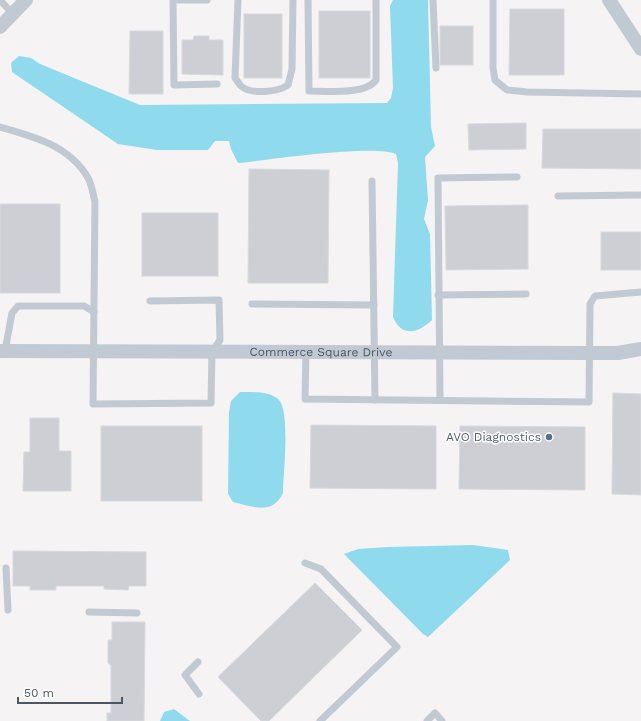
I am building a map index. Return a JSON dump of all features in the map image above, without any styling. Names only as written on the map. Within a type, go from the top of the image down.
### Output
[{"type":"street","points":[[0,27],[26,0]]},
{"type":"street","points":[[609,0],[641,49]]},
{"type":"street","name":"Commerce Square Drive","points":[[2,351],[618,353],[641,349]]},
{"type":"lane","points":[[0,0],[12,13]]},
{"type":"lane","points":[[207,0],[173,0],[174,85],[217,84]]},
{"type":"lane","points":[[238,0],[235,78],[241,86],[252,91],[283,89],[288,85],[292,69],[292,0]]},
{"type":"lane","points":[[308,0],[309,91],[361,90],[372,86],[376,80],[376,0]]},
{"type":"lane","points":[[433,0],[436,68]]},
{"type":"lane","points":[[493,0],[493,68],[495,80],[507,90],[527,92],[641,94]]},
{"type":"lane","points":[[0,127],[35,136],[66,152],[88,178],[95,202],[93,404],[211,403],[212,352],[220,340],[219,300],[150,301]]},
{"type":"lane","points":[[440,400],[438,178],[517,177]]},
{"type":"lane","points":[[372,182],[375,400]]},
{"type":"lane","points":[[558,196],[641,195]]},
{"type":"lane","points":[[306,352],[305,399],[589,402],[590,304],[595,296],[641,292]]},
{"type":"lane","points":[[438,295],[526,294]]},
{"type":"lane","points":[[252,304],[374,305]]},
{"type":"lane","points":[[2,351],[12,313],[18,306],[84,306],[94,312]]},
{"type":"lane","points":[[305,563],[321,569],[397,647],[320,721]]},
{"type":"lane","points":[[6,568],[8,610]]},
{"type":"lane","points":[[89,612],[137,613]]},
{"type":"lane","points":[[198,662],[185,675],[199,694]]},
{"type":"lane","points":[[427,721],[435,713],[443,709]]},
{"type":"lane","points":[[435,713],[442,721]]},
{"type":"water","points":[[393,0],[428,0],[431,127],[435,146],[425,157],[428,200],[424,219],[430,234],[432,320],[421,328],[411,331],[406,331],[401,328],[393,317],[398,163],[396,154],[384,151],[344,152],[238,163],[229,141],[215,141],[208,150],[157,150],[118,144],[12,72],[11,63],[19,56],[31,58],[40,64],[140,105],[387,103],[391,98],[393,88],[390,6]]},
{"type":"water","points":[[240,392],[260,392],[274,396],[282,405],[285,428],[283,493],[279,500],[268,507],[262,508],[248,506],[233,502],[228,494],[229,412],[231,401]]},
{"type":"water","points":[[473,545],[508,550],[510,560],[428,637],[423,634],[344,554],[358,549]]},
{"type":"water","points":[[174,709],[190,721],[160,721],[164,712]]},
{"type":"building","points":[[510,9],[564,9],[564,75],[509,75]]},
{"type":"building","points":[[319,11],[370,11],[370,78],[319,78]]},
{"type":"building","points":[[244,14],[282,14],[282,78],[244,78]]},
{"type":"building","points":[[440,26],[473,26],[473,65],[440,65]]},
{"type":"building","points":[[130,31],[163,31],[163,94],[129,94]]},
{"type":"building","points":[[194,36],[209,36],[209,40],[223,40],[223,75],[182,74],[182,40],[193,40]]},
{"type":"building","points":[[526,123],[526,149],[469,150],[468,124]]},
{"type":"building","points":[[543,129],[641,129],[641,169],[542,168]]},
{"type":"building","points":[[249,169],[329,170],[328,283],[248,283]]},
{"type":"building","points":[[0,204],[60,204],[60,293],[0,293]]},
{"type":"building","points":[[528,205],[528,269],[446,270],[445,206]]},
{"type":"building","points":[[142,213],[218,213],[218,276],[142,276]]},
{"type":"building","points":[[601,232],[641,232],[641,270],[601,270]]},
{"type":"building","points":[[613,393],[641,394],[641,495],[612,494]]},
{"type":"building","points":[[30,418],[59,418],[59,451],[71,451],[71,491],[23,491],[24,452],[30,452]]},
{"type":"building","points":[[311,425],[436,426],[436,489],[310,488]]},
{"type":"building","points":[[101,426],[202,426],[202,501],[101,501]]},
{"type":"building","points":[[460,426],[585,427],[585,490],[459,489]]},
{"type":"building","points":[[13,551],[146,552],[146,586],[129,586],[128,590],[104,589],[104,586],[56,586],[56,590],[30,590],[30,586],[13,586]]},
{"type":"building","points":[[315,583],[362,630],[269,721],[261,721],[218,677]]},
{"type":"building","points":[[112,622],[145,622],[144,721],[107,721],[107,713],[111,713],[111,665],[108,663],[108,640],[112,640]]},
{"type":"place","name":"AVO Diagnostics","points":[[549,437]]}]
